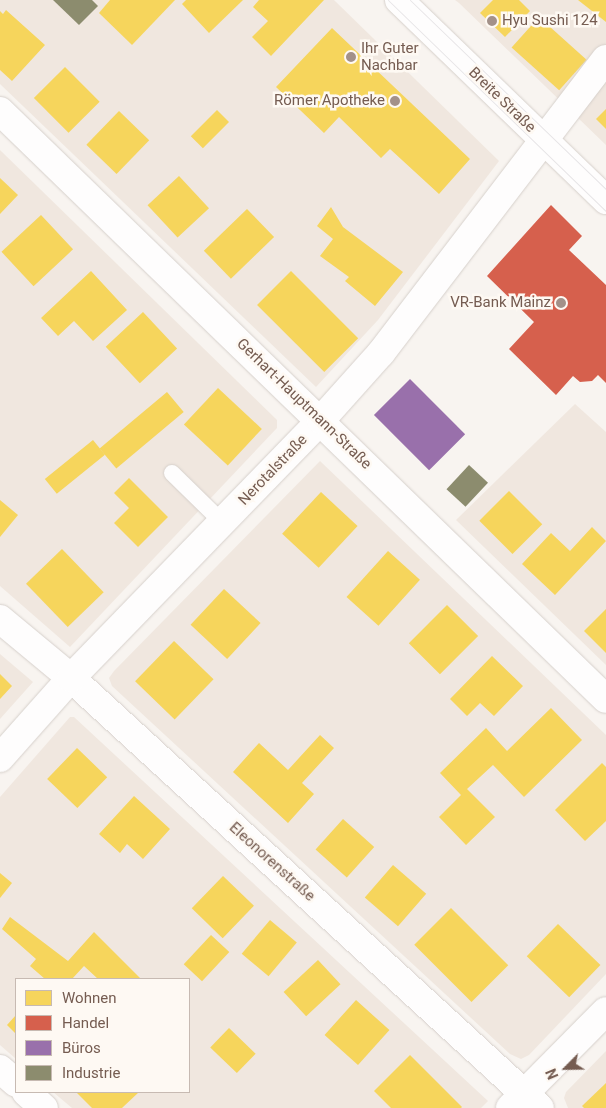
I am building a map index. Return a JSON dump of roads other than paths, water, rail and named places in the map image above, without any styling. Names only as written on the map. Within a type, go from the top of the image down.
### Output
[{"type":"street","name":"Breite Straße","points":[[399,0],[606,200]]},
{"type":"street","name":"Nerotalstraße","points":[[0,758],[70,678],[321,420],[381,353],[606,59]]},
{"type":"street","name":"Gerhart-Hauptmann-Straße","points":[[0,111],[321,420],[606,700]]},
{"type":"street","name":"Eleonorenstraße","points":[[0,619],[70,678],[525,1103]]},
{"type":"street","points":[[525,1103],[606,1011]]},
{"type":"street","points":[[0,1069],[15,1082]]},
{"type":"street","points":[[27,1093],[44,1108]]},
{"type":"lane","points":[[172,473],[222,522]]},
{"type":"tram line","points":[[388,0],[606,211]]},
{"type":"tram line","points":[[410,0],[606,189]]},
{"type":"place","name":"Hyu Sushi 124","points":[[492,21]]},
{"type":"place","name":"Ihr Guter Nachbar","points":[[351,57]]},
{"type":"place","name":"Römer Apotheke","points":[[395,101]]},
{"type":"place","name":"VR-Bank Mainz","points":[[561,303]]}]
